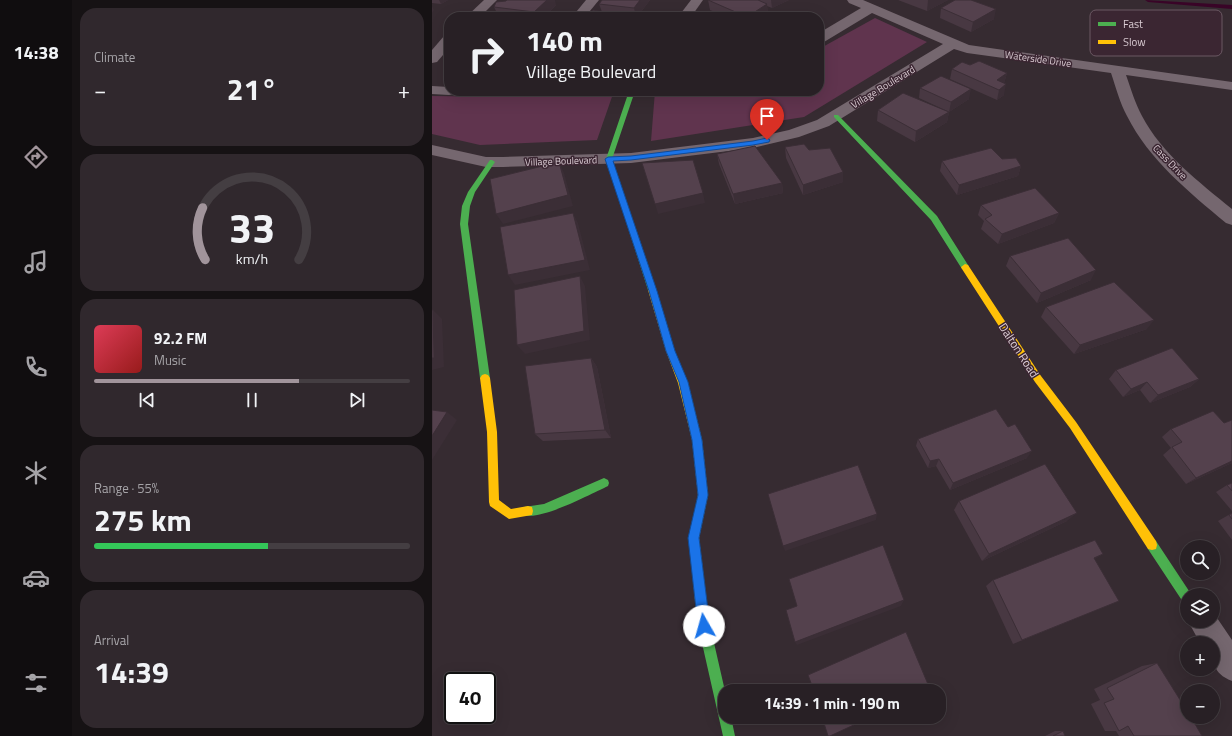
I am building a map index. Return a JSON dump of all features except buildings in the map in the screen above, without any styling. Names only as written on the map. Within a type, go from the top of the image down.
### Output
[{"type":"street","points":[[478,12],[491,0]]},
{"type":"street","points":[[582,12],[593,0]]},
{"type":"street","points":[[688,12],[697,0]]},
{"type":"street","name":"Waterside Drive","points":[[853,0],[953,44],[988,52],[1232,86]]},
{"type":"street","points":[[824,36],[871,8]]},
{"type":"street","name":"Village Boulevard","points":[[432,150],[492,162],[631,158],[753,143],[793,134],[823,123],[953,44]]},
{"type":"street","points":[[432,59],[444,45]]},
{"type":"street","name":"Cass Drive","points":[[1117,70],[1136,120],[1155,149],[1192,185],[1232,219]]},
{"type":"street","points":[[432,90],[444,90]]},
{"type":"street","points":[[630,96],[608,159],[657,302],[670,351],[684,382],[697,440],[703,495],[694,538],[704,626],[729,736]]},
{"type":"street","name":"Dalton Road","points":[[836,116],[934,218],[1038,379],[1073,425],[1180,588]]},
{"type":"street","points":[[492,162],[472,192],[466,206],[464,224],[492,432],[494,502],[509,514],[544,509],[604,483]]},
{"type":"street","points":[[1207,628],[1232,666]]},
{"type":"shaded area","points":[[875,18],[927,42],[804,117],[651,141],[655,96],[824,96],[824,46]]},
{"type":"shaded area","points":[[432,96],[612,96],[597,140],[480,145],[432,134]]},
{"type":"waterway","points":[[1148,0],[1232,7]]},
{"type":"traffic: fast","points":[[630,96],[609,159],[652,290]]},
{"type":"traffic: fast","points":[[836,116],[934,218],[965,267]]},
{"type":"traffic: fast","points":[[485,378],[464,224],[466,206],[472,192],[492,162]]},
{"type":"traffic: fast","points":[[528,511],[544,509],[604,483]]},
{"type":"traffic: fast","points":[[1152,545],[1180,588]]},
{"type":"traffic: fast","points":[[703,621],[729,736]]},
{"type":"traffic: slow","points":[[965,267],[1038,379],[1073,425],[1152,545]]},
{"type":"traffic: slow","points":[[652,290],[670,351],[683,383],[697,440],[703,495],[694,538],[703,621]]},
{"type":"traffic: slow","points":[[485,378],[492,432],[494,502],[509,514],[528,511]]},
{"type":"route","points":[[704,626],[694,538],[703,495],[697,440],[684,382],[670,351],[653,291],[608,159],[631,158],[767,140]]}]
